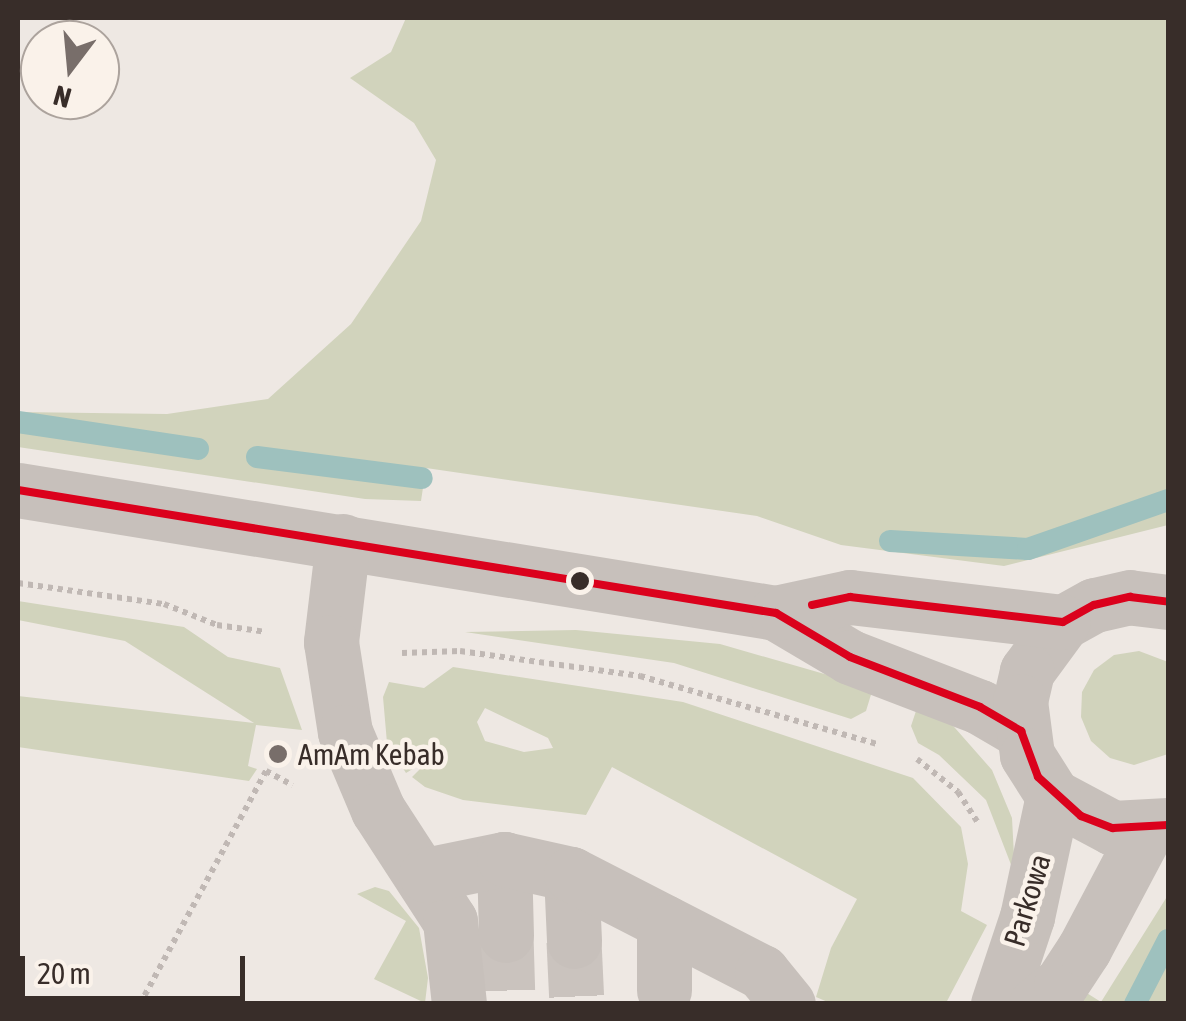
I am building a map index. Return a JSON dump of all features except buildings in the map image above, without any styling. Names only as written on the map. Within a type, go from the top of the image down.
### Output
[{"type":"street","points":[[18,490],[776,613],[850,656],[980,707],[1021,732]]},
{"type":"street","points":[[343,541],[331,642],[335,692],[362,777],[426,876],[456,942],[459,1004]]},
{"type":"street","points":[[776,613],[850,597],[1063,622]]},
{"type":"street","points":[[1158,827],[1114,828],[1053,796],[1027,755],[1021,732],[1027,671],[1063,622],[1094,605],[1130,597],[1168,602]]},
{"type":"street","name":"Parkowa","points":[[998,1004],[1026,917],[1053,796]]},
{"type":"street","name":"Parkowa","points":[[1036,1004],[1062,984],[1158,827]]},
{"type":"street","points":[[426,876],[504,859],[571,874],[664,922],[743,983],[762,972],[788,1004]]},
{"type":"street","points":[[504,859],[506,935]]},
{"type":"street","points":[[571,874],[574,941]]},
{"type":"street","points":[[664,922],[664,990]]},
{"type":"path","points":[[18,582],[164,604],[217,625],[249,629]]},
{"type":"path","points":[[408,654],[460,651],[640,676],[895,750]]},
{"type":"path","points":[[912,756],[958,792],[982,834]]},
{"type":"path","points":[[140,1004],[266,771],[322,800],[362,777]]},
{"type":"green space","points":[[406,18],[1168,18],[1168,525],[1004,566],[841,545],[757,516],[426,468],[421,501],[365,499],[18,447],[18,412],[167,414],[268,399],[351,324],[421,221],[436,160],[414,123],[350,78],[391,52]]},
{"type":"green space","points":[[18,601],[184,627],[228,657],[280,668],[302,730],[256,725],[248,766],[257,769],[249,781],[18,747],[18,696],[254,723],[125,641],[18,620]]},
{"type":"green space","points":[[576,630],[720,644],[873,688],[866,711],[851,719],[674,663],[465,632]]},
{"type":"green space","points":[[1139,651],[1168,662],[1168,754],[1134,765],[1110,758],[1091,741],[1081,717],[1082,692],[1094,670],[1114,655]]},
{"type":"green space","points":[[453,667],[683,702],[913,778],[961,827],[968,864],[961,911],[987,925],[946,1003],[830,1003],[816,997],[831,948],[857,899],[612,767],[586,815],[463,800],[425,787],[412,777],[431,758],[406,773],[387,743],[383,697],[389,682],[424,688]],"holes":[[[485,708],[548,738],[553,748],[524,752],[485,741],[477,722]]]},
{"type":"green space","points":[[918,705],[948,720],[992,770],[1012,818],[1015,875],[986,800],[939,755],[918,743],[911,726]]},
{"type":"green space","points":[[375,887],[389,891],[419,928],[428,978],[425,1003],[374,979],[406,921],[357,894]]},
{"type":"green space","points":[[1168,895],[1168,1003],[1071,1004],[1082,990],[1101,1002]]},
{"type":"waterway","points":[[18,422],[198,449]]},
{"type":"waterway","points":[[257,457],[422,478]]},
{"type":"waterway","points":[[890,541],[1028,549],[1168,500]]},
{"type":"waterway","points":[[1135,1004],[1168,940]]},
{"type":"tunnel","points":[[506,935],[508,1004]]},
{"type":"tunnel","points":[[574,941],[577,1004]]},
{"type":"transit line","points":[[18,490],[776,613],[850,657],[980,707],[1021,731],[1038,777],[1081,816],[1113,828],[1168,825]]},
{"type":"transit line","points":[[812,605],[850,597],[1063,622],[1094,605],[1130,597],[1168,602]]},
{"type":"place","name":"AmAm Kebab","points":[[278,754]]}]
